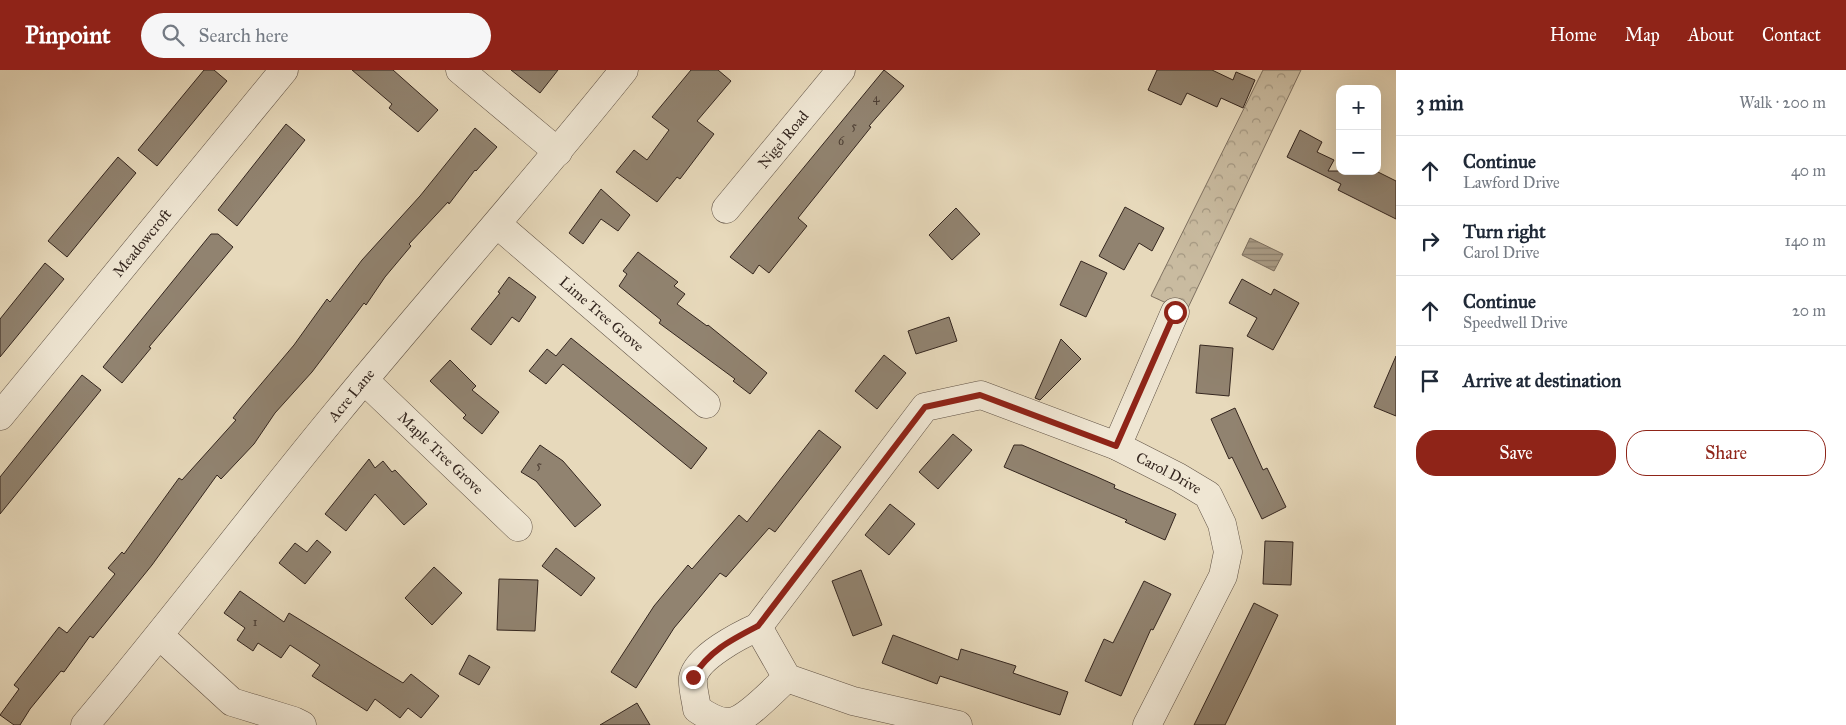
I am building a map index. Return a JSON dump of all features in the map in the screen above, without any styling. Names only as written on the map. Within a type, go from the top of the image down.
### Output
[{"type":"street","name":"Meadowcroft","points":[[0,416],[284,70]]},
{"type":"street","points":[[460,70],[558,152]]},
{"type":"street","name":"Acre Lane","points":[[85,725],[160,636],[281,480],[558,152],[624,70]]},
{"type":"street","name":"Nigel Road","points":[[726,208],[841,70]]},
{"type":"street","name":"Lime Tree Grove","points":[[497,224],[706,404]]},
{"type":"street","points":[[1116,446],[1175,312]]},
{"type":"street","name":"Maple Tree Grove","points":[[364,380],[518,527]]},
{"type":"street","name":"Carol Drive","points":[[758,626],[925,407],[980,395],[1116,446],[1178,477],[1208,495],[1222,524],[1228,552],[1223,576],[1147,725]]},
{"type":"street","points":[[787,678],[745,715],[729,722],[710,718],[697,709],[693,677],[704,660],[736,638],[758,626],[787,678],[853,701],[958,725]]},
{"type":"street","points":[[160,636],[232,702],[294,720],[302,725]]},
{"type":"green space","points":[[1263,70],[1301,70],[1186,312],[1151,296]]},
{"type":"shaded area","points":[[1250,238],[1283,254],[1274,271],[1242,255]]},
{"type":"building","points":[[204,70],[214,70],[227,81],[157,166],[138,150]]},
{"type":"building","points":[[352,70],[393,70],[438,110],[418,132],[389,108],[392,104]]},
{"type":"building","points":[[511,70],[558,70],[540,93]]},
{"type":"building","points":[[691,70],[718,70],[731,81],[697,121],[714,134],[680,179],[677,177],[657,202],[616,172],[634,150],[647,160],[669,130],[652,117]]},
{"type":"building","points":[[884,70],[904,86],[869,126],[871,127],[798,218],[807,226],[769,273],[759,265],[753,274],[730,257]]},
{"type":"building","points":[[1157,70],[1212,70],[1233,80],[1236,72],[1255,80],[1243,108],[1221,98],[1217,107],[1187,93],[1181,105],[1148,90]]},
{"type":"building","points":[[286,124],[305,140],[237,226],[218,210]]},
{"type":"building","points":[[475,128],[497,147],[475,170],[449,204],[448,202],[409,244],[411,246],[385,277],[366,305],[364,303],[312,372],[275,413],[254,444],[221,479],[217,475],[152,565],[93,638],[90,636],[64,672],[61,671],[30,709],[20,725],[14,725],[0,715],[19,689],[14,685],[59,627],[67,633],[115,574],[108,568],[122,552],[124,554],[179,478],[182,480],[236,420],[233,418],[294,345],[327,299],[330,302],[362,260],[420,196]]},
{"type":"building","points":[[1300,130],[1322,142],[1317,152],[1334,160],[1328,171],[1336,171],[1336,175],[1381,174],[1396,181],[1396,219],[1338,190],[1341,184],[1287,157]]},
{"type":"building","points":[[118,157],[136,173],[67,257],[48,241]]},
{"type":"building","points":[[601,189],[630,215],[618,231],[601,219],[583,244],[569,233]]},
{"type":"building","points":[[1125,207],[1164,228],[1152,251],[1139,243],[1124,270],[1099,256]]},
{"type":"building","points":[[956,208],[980,234],[952,260],[929,235]]},
{"type":"building","points":[[211,234],[218,234],[233,247],[149,347],[151,348],[122,383],[103,367]]},
{"type":"building","points":[[638,252],[678,282],[674,286],[685,294],[677,304],[708,325],[767,373],[750,394],[733,381],[735,379],[659,323],[661,320],[619,286],[627,274],[623,271]]},
{"type":"building","points":[[1081,261],[1107,273],[1086,317],[1060,305]]},
{"type":"building","points":[[45,263],[64,279],[0,357],[0,319]]},
{"type":"building","points":[[509,277],[536,297],[519,322],[512,317],[491,345],[471,329],[500,293],[498,292]]},
{"type":"building","points":[[1242,279],[1271,295],[1274,289],[1299,303],[1273,350],[1247,336],[1257,318],[1229,303]]},
{"type":"building","points":[[949,317],[957,341],[916,354],[908,331]]},
{"type":"building","points":[[571,338],[707,448],[691,469],[563,364],[546,384],[529,371],[547,349],[556,356]]},
{"type":"building","points":[[1061,339],[1081,359],[1040,400],[1035,398]]},
{"type":"building","points":[[1200,345],[1233,348],[1229,396],[1196,393]]},
{"type":"building","points":[[884,355],[906,373],[877,409],[855,391]]},
{"type":"building","points":[[1396,356],[1396,416],[1374,407]]},
{"type":"building","points":[[450,360],[476,386],[472,390],[499,412],[482,434],[463,418],[466,415],[430,381]]},
{"type":"building","points":[[82,375],[101,390],[0,514],[0,477]]},
{"type":"building","points":[[1235,408],[1263,470],[1267,468],[1286,507],[1262,519],[1232,457],[1229,459],[1211,419]]},
{"type":"building","points":[[819,430],[841,447],[775,532],[769,528],[726,577],[720,573],[674,628],[636,688],[611,672],[654,606],[688,565],[692,569],[739,515],[747,522]]},
{"type":"building","points":[[953,434],[972,450],[938,489],[919,472]]},
{"type":"building","points":[[540,445],[563,461],[601,505],[575,527],[536,481],[521,472]]},
{"type":"building","points":[[1014,445],[1022,445],[1095,476],[1115,485],[1114,488],[1176,514],[1165,540],[1125,522],[1127,520],[1004,467]]},
{"type":"building","points":[[369,459],[375,468],[383,461],[392,472],[395,470],[427,504],[404,525],[375,494],[346,531],[325,514]]},
{"type":"building","points":[[890,504],[915,524],[889,555],[865,535]]},
{"type":"building","points":[[317,540],[331,552],[305,584],[279,563],[295,543],[307,552]]},
{"type":"building","points":[[1265,541],[1293,542],[1291,585],[1263,584]]},
{"type":"building","points":[[556,548],[595,578],[581,596],[542,566]]},
{"type":"building","points":[[434,567],[462,593],[432,625],[405,598]]},
{"type":"building","points":[[861,570],[882,625],[853,636],[832,581]]},
{"type":"building","points":[[499,579],[538,580],[535,631],[497,630]]},
{"type":"building","points":[[1144,581],[1171,594],[1153,630],[1151,629],[1121,696],[1085,681],[1104,639],[1113,643]]},
{"type":"building","points":[[240,591],[284,622],[289,613],[403,683],[411,674],[439,696],[421,718],[408,708],[400,718],[375,699],[367,711],[312,676],[320,665],[290,645],[281,658],[258,643],[253,651],[237,640],[245,628],[224,613]]},
{"type":"building","points":[[1254,603],[1278,615],[1225,725],[1194,725]]},
{"type":"building","points":[[893,635],[958,660],[961,649],[1016,666],[1013,673],[1068,692],[1060,715],[940,676],[937,684],[882,663]]},
{"type":"building","points":[[469,655],[490,667],[479,685],[459,674]]},
{"type":"building","points":[[637,703],[650,725],[600,725]]},
{"type":"route","points":[[693,677],[704,660],[736,638],[758,626],[925,407],[980,395],[1116,446],[1175,312]]}]
